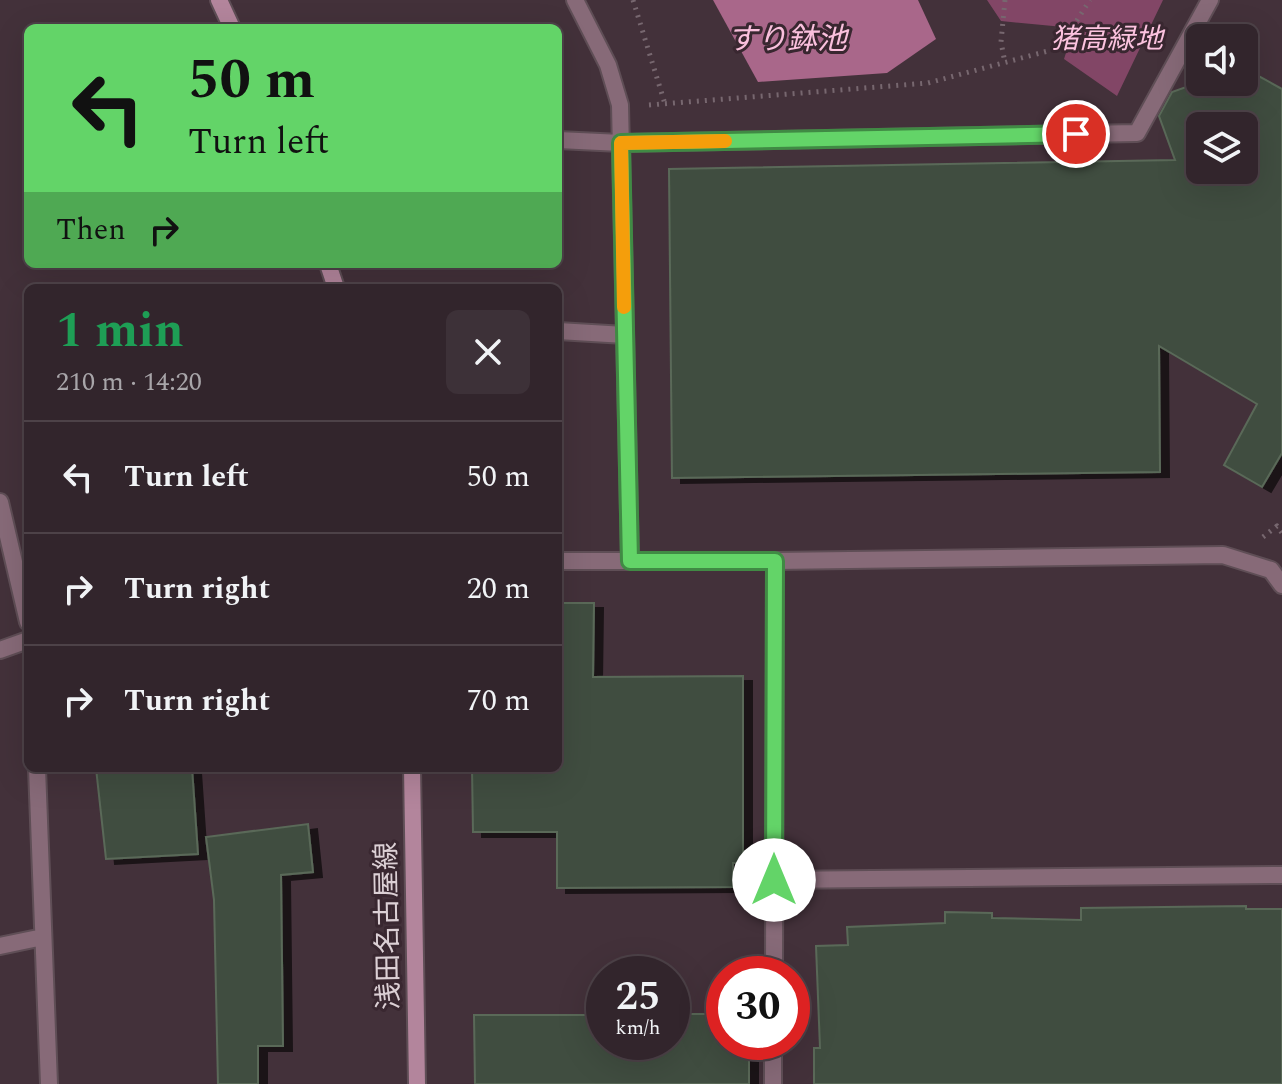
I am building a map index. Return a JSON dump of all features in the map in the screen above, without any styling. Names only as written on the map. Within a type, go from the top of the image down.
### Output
[{"type":"main road","points":[[219,0],[230,24]]},
{"type":"main road","name":"浅田名古屋線","points":[[412,772],[417,1084]]},
{"type":"street","points":[[575,0],[608,65],[620,105],[630,561]]},
{"type":"street","points":[[562,140],[621,143],[1137,133],[1210,0]]},
{"type":"street","points":[[562,331],[625,335]]},
{"type":"street","points":[[0,502],[24,605]]},
{"type":"street","points":[[562,561],[1223,555],[1271,570],[1282,585]]},
{"type":"street","points":[[774,956],[775,561]]},
{"type":"street","points":[[0,650],[24,641]]},
{"type":"street","points":[[37,772],[49,1084]]},
{"type":"street","points":[[774,880],[1282,875]]},
{"type":"street","points":[[0,946],[43,937]]},
{"type":"street","points":[[773,1060],[773,1084]]},
{"type":"path","points":[[633,0],[665,104]]},
{"type":"path","points":[[1005,0],[1001,42],[1005,63]]},
{"type":"path","points":[[620,105],[928,83],[1059,48],[1090,0]]},
{"type":"green space","name":"猪高緑地","points":[[987,0],[1163,0],[1117,96],[1064,59],[1074,28],[1001,21]]},
{"type":"water","name":"すり鉢池","points":[[713,0],[918,0],[936,39],[887,73],[758,82]]},
{"type":"building","points":[[1258,76],[1282,89],[1282,453],[1262,487],[1224,465],[1257,404],[1159,346],[1160,472],[672,478],[669,169],[1175,160],[1159,116],[1172,92],[1186,87],[1186,96],[1258,96]]},
{"type":"building","points":[[562,603],[594,603],[593,677],[743,676],[743,863],[733,863],[733,887],[557,888],[557,832],[473,832],[472,772],[562,772]]},
{"type":"building","points":[[96,772],[192,772],[198,854],[106,859]]},
{"type":"building","points":[[308,824],[313,872],[281,875],[283,1046],[258,1046],[258,1084],[218,1084],[214,900],[206,837]]},
{"type":"building","points":[[1246,906],[1246,909],[1282,909],[1282,1084],[814,1084],[814,1048],[820,1048],[816,946],[848,945],[847,927],[945,923],[945,912],[992,913],[992,918],[1081,920],[1081,908]]},
{"type":"building","points":[[690,1014],[706,1014],[706,1060],[749,1060],[749,1084],[475,1084],[474,1015],[586,1015],[586,1060],[690,1060]]},
{"type":"slow traffic","points":[[624,307],[621,143],[725,141]]},
{"type":"route","points":[[774,880],[775,561],[630,561],[621,143],[1076,134]]}]
